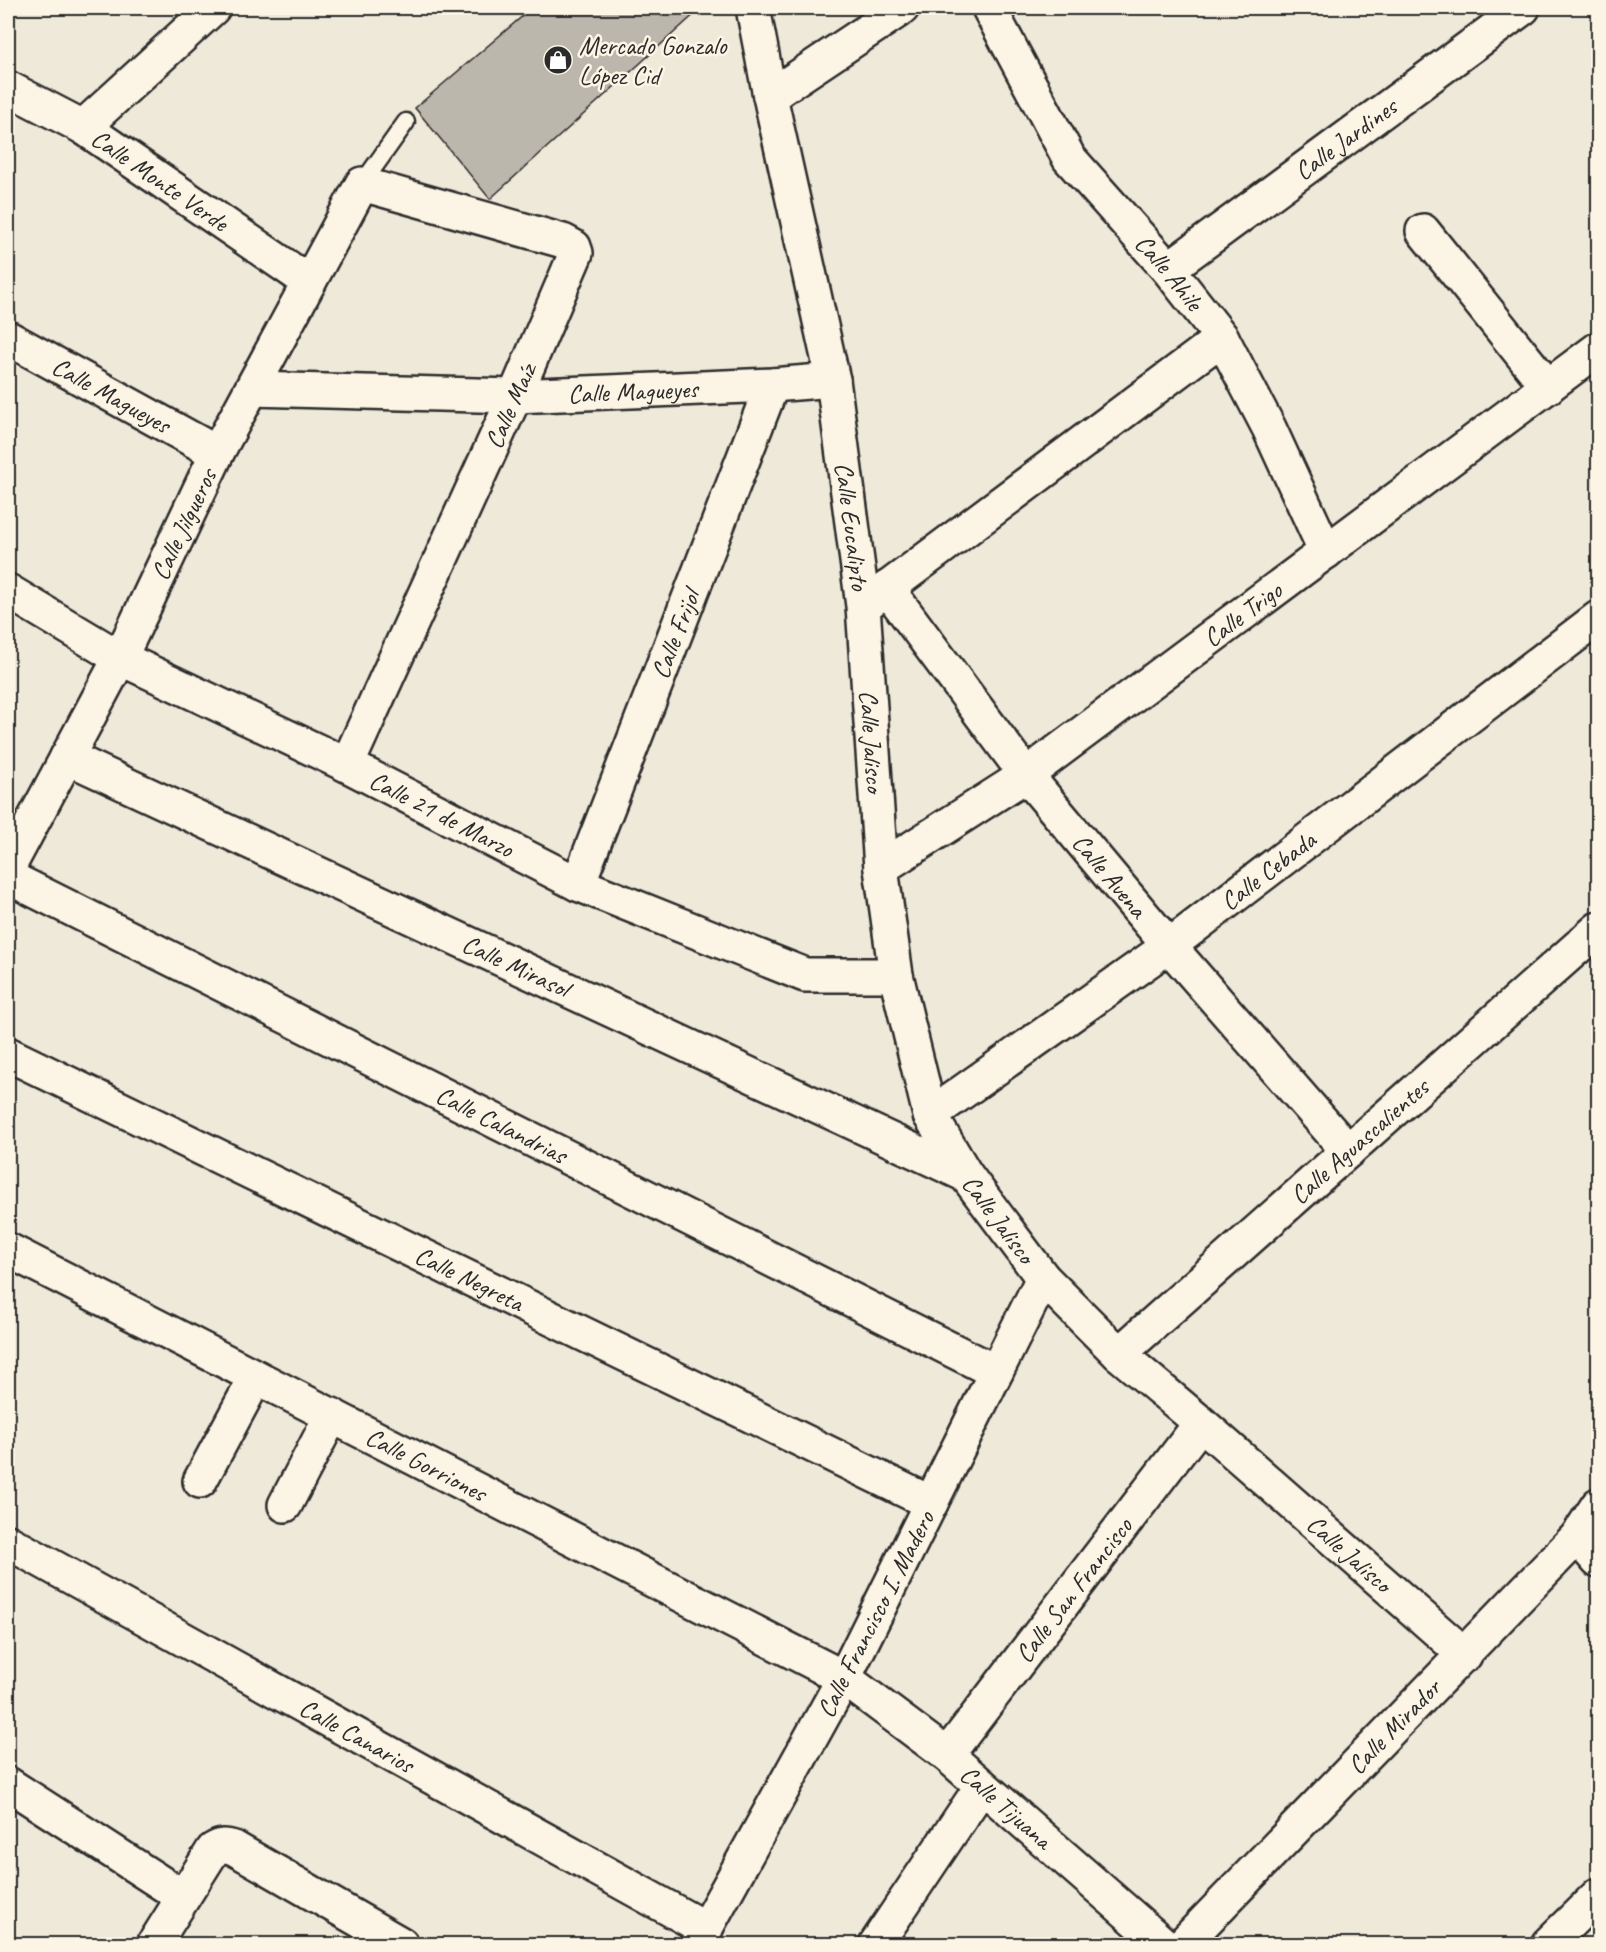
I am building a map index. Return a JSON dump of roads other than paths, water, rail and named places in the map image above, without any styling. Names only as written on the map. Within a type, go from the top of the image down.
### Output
[{"type":"street","points":[[83,127],[213,8]]},
{"type":"street","name":"Calle Eucalipto","points":[[753,8],[770,96],[833,380],[875,597],[1222,338]]},
{"type":"street","points":[[770,96],[902,8]]},
{"type":"street","name":"Calle Ahile","points":[[990,8],[1069,158],[1168,269],[1222,338],[1269,428],[1326,552]]},
{"type":"street","name":"Calle Jardines","points":[[1168,269],[1523,8]]},
{"type":"street","name":"Calle Monte Verde","points":[[8,88],[83,127],[309,282]]},
{"type":"street","name":"Calle Jilgueros","points":[[8,868],[120,658],[217,453],[362,184]]},
{"type":"street","name":"Calle Maíz","points":[[347,765],[515,396],[574,260],[574,247],[563,241],[362,184]]},
{"type":"street","points":[[1423,231],[1548,387]]},
{"type":"street","name":"Calle Magueyes","points":[[8,338],[217,453]]},
{"type":"street","name":"Calle Trigo","points":[[881,868],[1026,776],[1599,349]]},
{"type":"street","name":"Calle Magueyes","points":[[252,389],[515,396],[772,385],[833,380]]},
{"type":"street","name":"Calle Frijol","points":[[578,884],[772,385]]},
{"type":"street","name":"Calle 21 de Marzo","points":[[8,591],[120,658],[347,765],[578,884],[805,975],[896,975]]},
{"type":"street","name":"Calle Avena","points":[[875,597],[1169,946],[1348,1151]]},
{"type":"street","name":"Calle Jalisco","points":[[875,597],[881,868],[896,975],[930,1115],[966,1175],[1043,1278],[1119,1354],[1465,1655]]},
{"type":"street","name":"Calle Cebada","points":[[930,1115],[1169,946],[1599,618]]},
{"type":"street","name":"Calle Mirasol","points":[[67,757],[966,1175]]},
{"type":"street","name":"Calle Calandrias","points":[[8,877],[996,1372]]},
{"type":"street","name":"Calle Aguascalientes","points":[[1119,1354],[1599,929]]},
{"type":"street","name":"Calle Negreta","points":[[8,1054],[931,1503]]},
{"type":"street","name":"Calle Gorriones","points":[[8,1250],[844,1678]]},
{"type":"street","name":"Calle Francisco I. Madero","points":[[701,1937],[844,1678],[1043,1278]]},
{"type":"street","points":[[200,1481],[256,1377]]},
{"type":"street","points":[[285,1505],[332,1416]]},
{"type":"street","name":"Calle San Francisco","points":[[947,1755],[1201,1423]]},
{"type":"street","name":"Calle Mirador","points":[[1183,1944],[1465,1655],[1588,1549],[1599,1505]]},
{"type":"street","name":"Calle Canarios","points":[[8,1542],[701,1937]]},
{"type":"street","name":"Calle Tijuana","points":[[844,1678],[947,1755],[1163,1944]]},
{"type":"street","points":[[8,1784],[183,1897]]},
{"type":"street","points":[[876,1944],[982,1786]]},
{"type":"street","points":[[154,1944],[213,1850],[220,1846],[234,1848],[401,1944]]},
{"type":"street","points":[[1548,1944],[1599,1895]]},
{"type":"lane","points":[[362,184],[406,122]]},
{"type":"place","name":"Mercado Gonzalo López Cid","points":[[558,60]]}]
